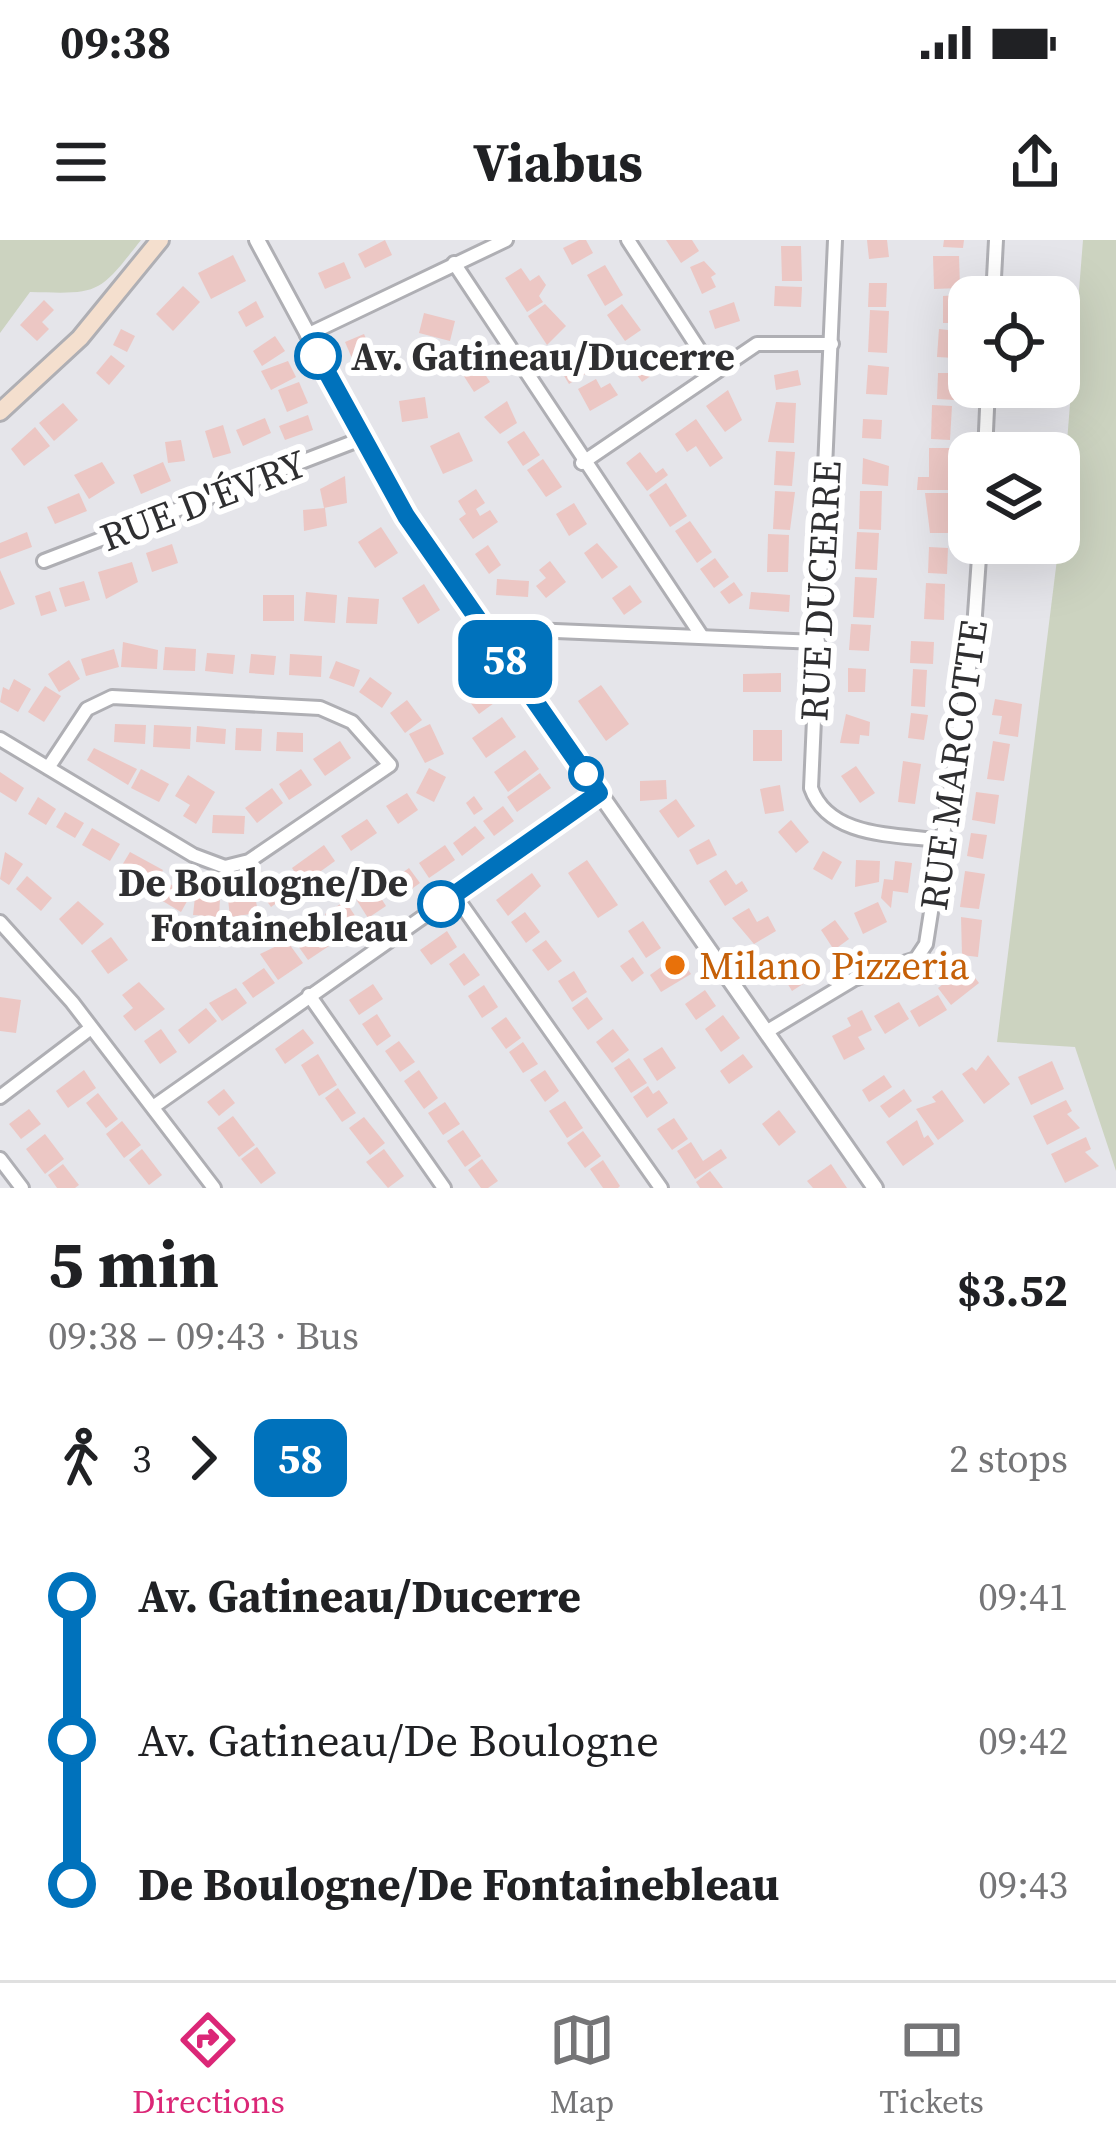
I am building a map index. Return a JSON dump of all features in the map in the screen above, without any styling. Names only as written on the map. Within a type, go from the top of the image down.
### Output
[{"type":"main road","points":[[0,412],[80,338],[160,240]]},
{"type":"street","points":[[257,240],[406,516],[875,1188]]},
{"type":"street","points":[[307,335],[506,240]]},
{"type":"street","points":[[628,240],[713,371]]},
{"type":"street","name":"RUE DUCERRE","points":[[835,240],[811,774],[823,812],[843,825],[944,841]]},
{"type":"street","points":[[994,276],[996,240]]},
{"type":"street","points":[[454,263],[582,463],[701,635]]},
{"type":"street","points":[[582,463],[713,371],[764,342],[832,344]]},
{"type":"street","name":"RUE D'ÉVRY","points":[[44,561],[362,439]]},
{"type":"street","name":"RUE MARCOTTE","points":[[766,1032],[854,979],[916,959],[929,932],[973,643],[979,564]]},
{"type":"street","points":[[485,628],[818,642]]},
{"type":"street","points":[[0,739],[48,768],[193,855],[225,867],[260,856],[390,765],[352,722],[320,707],[112,697],[93,704],[79,718],[48,768]]},
{"type":"street","points":[[153,1107],[599,793]]},
{"type":"street","points":[[454,894],[661,1188]]},
{"type":"street","points":[[0,922],[91,1028],[214,1188]]},
{"type":"street","points":[[310,995],[444,1188]]},
{"type":"street","points":[[0,1096],[91,1028]]},
{"type":"street","points":[[0,1159],[22,1188]]},
{"type":"green space","points":[[0,240],[141,240],[115,272],[95,287],[30,292],[0,333]]},
{"type":"green space","points":[[1083,240],[1116,240],[1116,1171],[1075,1047],[997,1042],[1056,564],[1080,564],[1080,432],[1068,432],[1070,408],[1080,408]]},
{"type":"building","points":[[385,240],[392,255],[365,268],[358,254]]},
{"type":"building","points":[[586,240],[593,253],[572,265],[563,248]]},
{"type":"building","points":[[666,240],[692,240],[699,251],[681,263]]},
{"type":"building","points":[[867,240],[887,240],[889,257],[869,259]]},
{"type":"building","points":[[944,240],[964,240],[963,248],[943,247]]},
{"type":"building","points":[[781,246],[801,246],[802,281],[782,281]]},
{"type":"building","points":[[233,255],[246,281],[211,299],[198,273]]},
{"type":"building","points":[[933,256],[959,256],[960,276],[948,276],[948,288],[934,289]]},
{"type":"building","points":[[704,261],[716,274],[711,277],[716,287],[702,294],[690,267]]},
{"type":"building","points":[[344,262],[351,278],[325,289],[318,273]]},
{"type":"building","points":[[605,265],[623,295],[605,306],[587,275]]},
{"type":"building","points":[[521,268],[530,281],[539,275],[546,285],[539,296],[543,302],[527,312],[505,278]]},
{"type":"building","points":[[869,283],[887,283],[886,307],[868,307]]},
{"type":"building","points":[[183,286],[200,302],[173,331],[156,314]]},
{"type":"building","points":[[775,286],[802,287],[801,307],[774,306]]},
{"type":"building","points":[[943,296],[948,296],[948,323],[943,323]]},
{"type":"building","points":[[44,300],[54,310],[42,322],[49,329],[37,341],[20,325]]},
{"type":"building","points":[[256,301],[264,317],[246,327],[238,312]]},
{"type":"building","points":[[734,302],[740,321],[715,329],[709,311]]},
{"type":"building","points":[[545,304],[566,326],[547,345],[528,316]]},
{"type":"building","points":[[622,304],[641,330],[625,341],[607,315]]},
{"type":"building","points":[[870,310],[889,311],[887,353],[868,352]]},
{"type":"building","points":[[424,313],[455,321],[450,341],[419,333]]},
{"type":"building","points":[[121,329],[135,336],[127,352],[113,345]]},
{"type":"building","points":[[939,329],[948,330],[948,358],[937,357]]},
{"type":"building","points":[[364,334],[376,361],[357,370],[345,342]]},
{"type":"building","points":[[275,336],[285,351],[262,366],[253,351]]},
{"type":"building","points":[[570,345],[587,373],[569,384],[552,356]]},
{"type":"building","points":[[654,351],[665,366],[642,382],[632,368]]},
{"type":"building","points":[[111,355],[125,366],[109,385],[96,373]]},
{"type":"building","points":[[476,360],[490,382],[474,392],[460,370]]},
{"type":"building","points":[[288,361],[296,377],[271,390],[261,371]]},
{"type":"building","points":[[868,365],[889,367],[887,395],[866,394]]},
{"type":"building","points":[[798,370],[801,385],[776,390],[774,375]]},
{"type":"building","points":[[938,373],[948,373],[948,400],[937,399]]},
{"type":"building","points":[[596,379],[601,388],[610,383],[618,395],[590,411],[578,389]]},
{"type":"building","points":[[299,382],[308,403],[287,412],[278,390]]},
{"type":"building","points":[[728,390],[742,420],[725,432],[706,406]]},
{"type":"building","points":[[425,397],[428,418],[402,422],[399,401]]},
{"type":"building","points":[[507,401],[517,423],[500,434],[484,417]]},
{"type":"building","points":[[776,402],[796,403],[794,443],[768,442]]},
{"type":"building","points":[[63,403],[78,420],[54,441],[39,423]]},
{"type":"building","points":[[932,405],[952,408],[948,440],[931,439]]},
{"type":"building","points":[[308,415],[313,430],[285,440],[279,426]]},
{"type":"building","points":[[265,418],[271,433],[243,446],[236,430]]},
{"type":"building","points":[[696,419],[723,458],[710,467],[696,446],[687,452],[675,434]]},
{"type":"building","points":[[863,419],[882,420],[881,439],[862,438]]},
{"type":"building","points":[[223,425],[231,453],[213,458],[205,431]]},
{"type":"building","points":[[35,427],[50,446],[24,466],[11,449]]},
{"type":"building","points":[[524,431],[540,455],[523,466],[507,442]]},
{"type":"building","points":[[459,432],[473,461],[443,474],[430,446]]},
{"type":"building","points":[[181,440],[185,461],[168,463],[165,442]]},
{"type":"building","points":[[929,448],[948,448],[948,490],[917,490],[918,477],[929,477]]},
{"type":"building","points":[[776,451],[795,452],[792,486],[774,485]]},
{"type":"building","points":[[640,452],[656,473],[663,468],[668,475],[647,491],[626,463]]},
{"type":"building","points":[[863,458],[889,466],[888,486],[862,484]]},
{"type":"building","points":[[543,459],[562,487],[546,497],[527,470]]},
{"type":"building","points":[[102,462],[115,483],[89,499],[74,475]]},
{"type":"building","points":[[163,462],[171,481],[141,494],[133,475]]},
{"type":"building","points":[[345,476],[347,503],[324,508],[320,489]]},
{"type":"building","points":[[666,483],[687,516],[670,527],[649,495]]},
{"type":"building","points":[[476,489],[485,503],[476,509],[480,516],[490,510],[498,522],[473,539],[459,519],[466,514],[458,501]]},
{"type":"building","points":[[775,491],[795,492],[790,530],[773,529]]},
{"type":"building","points":[[860,491],[882,491],[881,530],[859,529]]},
{"type":"building","points":[[79,493],[87,511],[55,524],[47,507]]},
{"type":"building","points":[[925,493],[948,493],[948,533],[930,533]]},
{"type":"building","points":[[574,503],[587,524],[569,536],[556,514]]},
{"type":"building","points":[[325,508],[327,526],[304,531],[303,510]]},
{"type":"building","points":[[690,521],[712,552],[697,563],[675,531]]},
{"type":"building","points":[[381,527],[398,553],[375,568],[358,542]]},
{"type":"building","points":[[27,532],[32,547],[0,559],[0,543]]},
{"type":"building","points":[[857,532],[879,533],[877,570],[855,569]]},
{"type":"building","points":[[768,534],[789,535],[788,572],[767,572]]},
{"type":"building","points":[[597,543],[618,567],[602,579],[584,553]]},
{"type":"building","points":[[172,544],[178,563],[152,572],[146,553]]},
{"type":"building","points":[[488,545],[501,565],[489,574],[475,554]]},
{"type":"building","points":[[929,547],[948,548],[947,574],[928,573]]},
{"type":"building","points":[[715,558],[729,577],[714,588],[700,569]]},
{"type":"building","points":[[550,561],[566,582],[546,598],[536,586],[546,578],[539,570]]},
{"type":"building","points":[[132,562],[138,582],[106,599],[98,572]]},
{"type":"building","points":[[0,570],[15,604],[0,610]]},
{"type":"building","points":[[855,577],[877,578],[874,618],[853,617]]},
{"type":"building","points":[[497,579],[529,581],[528,597],[496,595]]},
{"type":"building","points":[[84,581],[90,600],[65,607],[59,588]]},
{"type":"building","points":[[734,582],[743,595],[729,604],[720,592]]},
{"type":"building","points":[[926,583],[945,584],[944,620],[924,619]]},
{"type":"building","points":[[424,584],[440,610],[418,624],[402,598]]},
{"type":"building","points":[[630,585],[642,602],[624,615],[612,598]]},
{"type":"building","points":[[50,591],[57,611],[41,616],[35,596]]},
{"type":"building","points":[[306,592],[337,595],[335,623],[304,621]]},
{"type":"building","points":[[751,592],[790,595],[789,612],[749,609]]},
{"type":"building","points":[[263,595],[294,595],[294,621],[263,621]]},
{"type":"building","points":[[348,597],[379,599],[377,624],[346,623]]},
{"type":"building","points":[[851,624],[871,625],[869,651],[849,650]]},
{"type":"building","points":[[911,641],[934,642],[933,664],[910,663]]},
{"type":"building","points":[[123,642],[158,650],[157,669],[121,667]]},
{"type":"building","points":[[165,647],[196,649],[195,671],[163,670]]},
{"type":"building","points":[[114,649],[119,667],[86,676],[81,659]]},
{"type":"building","points":[[207,653],[235,655],[233,674],[205,671]]},
{"type":"building","points":[[251,654],[276,656],[274,675],[249,673]]},
{"type":"building","points":[[290,654],[322,656],[321,677],[289,675]]},
{"type":"building","points":[[69,660],[80,679],[59,692],[48,674]]},
{"type":"building","points":[[336,661],[360,670],[354,687],[329,678]]},
{"type":"building","points":[[480,662],[505,695],[479,714],[454,681]]},
{"type":"building","points":[[848,668],[866,669],[865,692],[848,692]]},
{"type":"building","points":[[913,669],[927,670],[925,707],[911,706]]},
{"type":"building","points":[[781,673],[781,692],[743,692],[743,674]]},
{"type":"building","points":[[370,677],[392,693],[382,708],[359,692]]},
{"type":"building","points":[[14,679],[31,689],[18,712],[0,702],[3,687],[9,690]]},
{"type":"building","points":[[601,685],[629,724],[606,741],[578,701]]},
{"type":"building","points":[[45,686],[61,696],[44,722],[28,712]]},
{"type":"building","points":[[995,699],[1022,704],[1018,737],[999,734],[1002,716],[992,715]]},
{"type":"building","points":[[407,700],[422,720],[405,733],[390,713]]},
{"type":"building","points":[[911,713],[928,715],[924,740],[908,738]]},
{"type":"building","points":[[846,714],[870,722],[869,736],[860,735],[859,744],[840,743]]},
{"type":"building","points":[[502,717],[516,737],[486,758],[472,738]]},
{"type":"building","points":[[115,724],[146,725],[145,744],[114,742]]},
{"type":"building","points":[[430,724],[444,754],[425,763],[409,734]]},
{"type":"building","points":[[154,725],[191,727],[190,749],[153,747]]},
{"type":"building","points":[[197,726],[226,729],[225,744],[196,742]]},
{"type":"building","points":[[236,728],[262,729],[261,751],[235,750]]},
{"type":"building","points":[[753,730],[782,730],[782,761],[753,761]]},
{"type":"building","points":[[277,732],[303,733],[303,752],[276,751]]},
{"type":"building","points":[[340,741],[351,758],[325,776],[313,759]]},
{"type":"building","points":[[993,741],[1010,744],[1004,781],[987,779]]},
{"type":"building","points":[[94,748],[137,769],[128,785],[87,760]]},
{"type":"building","points":[[525,750],[539,769],[508,792],[494,772]]},
{"type":"building","points":[[903,761],[921,764],[915,804],[898,802]]},
{"type":"building","points":[[856,766],[875,793],[860,803],[841,776]]},
{"type":"building","points":[[429,768],[446,777],[434,802],[416,793]]},
{"type":"building","points":[[141,769],[169,784],[159,802],[131,788]]},
{"type":"building","points":[[301,769],[312,785],[289,800],[279,784]]},
{"type":"building","points":[[0,772],[24,788],[16,802],[0,792]]},
{"type":"building","points":[[540,773],[551,788],[517,812],[507,797]]},
{"type":"building","points":[[188,775],[215,792],[196,824],[183,816],[190,805],[175,796]]},
{"type":"building","points":[[666,780],[667,799],[640,801],[640,781]]},
{"type":"building","points":[[780,785],[784,811],[765,814],[760,789]]},
{"type":"building","points":[[272,788],[283,803],[257,823],[245,808]]},
{"type":"building","points":[[976,792],[999,795],[995,824],[972,820]]},
{"type":"building","points":[[407,793],[418,810],[398,824],[386,806]]},
{"type":"building","points":[[474,796],[483,809],[474,815],[466,803]]},
{"type":"building","points":[[38,797],[56,809],[46,825],[28,814]]},
{"type":"building","points":[[676,799],[695,826],[678,838],[659,811]]},
{"type":"building","points":[[503,806],[514,821],[494,836],[483,821]]},
{"type":"building","points":[[65,812],[84,823],[75,838],[56,827]]},
{"type":"building","points":[[213,815],[245,816],[244,834],[212,833]]},
{"type":"building","points":[[367,819],[377,833],[351,851],[341,836]]},
{"type":"building","points":[[791,820],[809,842],[796,853],[778,832]]},
{"type":"building","points":[[475,826],[485,838],[462,856],[453,843]]},
{"type":"building","points":[[92,828],[120,844],[110,861],[82,845]]},
{"type":"building","points":[[971,833],[987,835],[983,859],[967,856]]},
{"type":"building","points":[[709,839],[717,855],[697,865],[689,850]]},
{"type":"building","points":[[324,845],[335,861],[303,884],[292,868]]},
{"type":"building","points":[[445,845],[455,860],[429,878],[419,863]]},
{"type":"building","points":[[823,851],[842,862],[832,880],[813,869]]},
{"type":"building","points":[[5,852],[23,864],[9,885],[0,879]]},
{"type":"building","points":[[130,852],[163,870],[155,886],[121,867]]},
{"type":"building","points":[[587,860],[618,905],[598,918],[568,873]]},
{"type":"building","points":[[856,860],[880,861],[879,882],[855,887]]},
{"type":"building","points":[[895,861],[912,863],[908,893],[893,891],[891,908],[881,898],[884,879],[893,880]]},
{"type":"building","points":[[409,868],[420,883],[399,898],[388,883]]},
{"type":"building","points":[[726,870],[736,885],[742,881],[748,891],[725,906],[709,881]]},
{"type":"building","points":[[965,871],[985,874],[979,909],[960,907]]},
{"type":"building","points":[[532,873],[541,886],[508,916],[496,900]]},
{"type":"building","points":[[27,876],[52,898],[41,911],[16,889]]},
{"type":"building","points":[[283,879],[292,892],[271,907],[262,894]]},
{"type":"building","points":[[165,881],[190,896],[181,912],[156,897]]},
{"type":"building","points":[[372,884],[386,906],[368,918],[354,896]]},
{"type":"building","points":[[255,895],[258,913],[230,917],[228,899]]},
{"type":"building","points":[[195,897],[220,898],[219,917],[193,915]]},
{"type":"building","points":[[78,901],[104,924],[82,945],[59,919]]},
{"type":"building","points":[[345,901],[360,923],[335,941],[325,926],[330,922],[325,914]]},
{"type":"building","points":[[878,902],[887,922],[863,934],[854,913]]},
{"type":"building","points":[[749,908],[757,922],[768,916],[776,931],[754,944],[732,918]]},
{"type":"building","points":[[525,912],[540,932],[526,943],[511,922]]},
{"type":"building","points":[[961,917],[982,920],[978,957],[962,955]]},
{"type":"building","points":[[835,920],[849,939],[834,950],[821,930]]},
{"type":"building","points":[[643,921],[661,948],[646,958],[628,931]]},
{"type":"building","points":[[317,929],[329,946],[308,960],[296,943]]},
{"type":"building","points":[[447,931],[457,947],[431,965],[420,950]]},
{"type":"building","points":[[111,937],[128,960],[108,974],[91,951]]},
{"type":"building","points":[[546,940],[562,961],[548,971],[532,950]]},
{"type":"building","points":[[287,941],[303,963],[278,980],[260,954]]},
{"type":"building","points":[[464,953],[480,975],[464,986],[449,964]]},
{"type":"building","points":[[790,954],[806,982],[792,991],[775,963]]},
{"type":"building","points":[[678,955],[691,974],[661,992],[650,975]]},
{"type":"building","points":[[633,957],[644,973],[632,982],[620,966]]},
{"type":"building","points":[[966,966],[979,983],[951,1005],[938,988]]},
{"type":"building","points":[[264,968],[275,983],[253,998],[242,983]]},
{"type":"building","points":[[574,971],[587,992],[572,1002],[558,981]]},
{"type":"building","points":[[139,982],[165,1009],[135,1031],[123,1016],[133,1008],[122,995]]},
{"type":"building","points":[[373,984],[383,999],[359,1015],[349,1000]]},
{"type":"building","points":[[484,985],[498,1007],[482,1018],[468,996]]},
{"type":"building","points":[[236,988],[247,1003],[222,1021],[209,1003]]},
{"type":"building","points":[[705,990],[716,1006],[696,1020],[685,1004]]},
{"type":"building","points":[[938,995],[947,1010],[919,1027],[910,1011]]},
{"type":"building","points":[[0,997],[21,1000],[16,1033],[0,1031]]},
{"type":"building","points":[[587,997],[603,1019],[588,1030],[572,1008]]},
{"type":"building","points":[[899,1002],[909,1019],[885,1034],[874,1016]]},
{"type":"building","points":[[206,1008],[217,1021],[189,1044],[178,1030]]},
{"type":"building","points":[[862,1010],[872,1030],[858,1037],[865,1049],[844,1060],[832,1036],[851,1026],[847,1018]]},
{"type":"building","points":[[377,1014],[391,1036],[377,1046],[362,1024]]},
{"type":"building","points":[[723,1015],[740,1038],[721,1052],[705,1029]]},
{"type":"building","points":[[506,1017],[521,1038],[506,1049],[491,1028]]},
{"type":"building","points":[[161,1029],[177,1052],[160,1064],[144,1041]]},
{"type":"building","points":[[303,1029],[314,1043],[285,1064],[275,1049]]},
{"type":"building","points":[[613,1029],[629,1050],[612,1063],[596,1042]]},
{"type":"building","points":[[399,1041],[415,1062],[400,1072],[385,1051]]},
{"type":"building","points":[[523,1042],[538,1064],[523,1073],[509,1052]]},
{"type":"building","points":[[662,1047],[676,1068],[657,1081],[643,1059]]},
{"type":"building","points":[[318,1054],[337,1085],[319,1096],[301,1065]]},
{"type":"building","points":[[743,1054],[753,1067],[729,1084],[720,1071]]},
{"type":"building","points":[[988,1055],[1010,1084],[984,1104],[962,1074],[972,1067],[976,1071]]},
{"type":"building","points":[[629,1058],[647,1083],[631,1093],[614,1068]]},
{"type":"building","points":[[1052,1061],[1064,1089],[1031,1105],[1018,1077]]},
{"type":"building","points":[[84,1070],[96,1088],[68,1108],[56,1091]]},
{"type":"building","points":[[419,1070],[438,1098],[424,1109],[404,1081]]},
{"type":"building","points":[[545,1070],[559,1091],[545,1102],[530,1080]]},
{"type":"building","points":[[884,1075],[892,1087],[869,1102],[862,1090]]},
{"type":"building","points":[[648,1086],[653,1094],[659,1090],[668,1103],[647,1118],[633,1097]]},
{"type":"building","points":[[338,1088],[356,1113],[342,1122],[325,1098]]},
{"type":"building","points":[[224,1089],[235,1103],[219,1116],[207,1102]]},
{"type":"building","points":[[904,1089],[912,1101],[889,1118],[880,1106]]},
{"type":"building","points":[[942,1090],[964,1121],[938,1140],[916,1109],[936,1102],[932,1097]]},
{"type":"building","points":[[98,1093],[118,1119],[106,1128],[86,1103]]},
{"type":"building","points":[[1066,1100],[1072,1111],[1067,1114],[1080,1128],[1047,1145],[1033,1116]]},
{"type":"building","points":[[565,1101],[583,1128],[567,1138],[549,1111]]},
{"type":"building","points":[[445,1102],[460,1124],[443,1135],[428,1113]]},
{"type":"building","points":[[29,1109],[41,1124],[21,1139],[9,1124]]},
{"type":"building","points":[[779,1110],[796,1132],[779,1146],[762,1124]]},
{"type":"building","points":[[233,1116],[255,1145],[239,1157],[217,1128]]},
{"type":"building","points":[[364,1117],[385,1143],[370,1155],[349,1128]]},
{"type":"building","points":[[674,1118],[688,1139],[672,1150],[657,1129]]},
{"type":"building","points":[[917,1120],[924,1138],[928,1135],[934,1144],[903,1166],[886,1142]]},
{"type":"building","points":[[122,1121],[141,1145],[124,1158],[106,1134]]},
{"type":"building","points":[[463,1130],[481,1156],[465,1167],[447,1141]]},
{"type":"building","points":[[583,1131],[601,1156],[585,1168],[567,1143]]},
{"type":"building","points":[[45,1134],[64,1159],[45,1174],[26,1149]]},
{"type":"building","points":[[1086,1137],[1091,1149],[1085,1152],[1099,1166],[1065,1183],[1051,1154]]},
{"type":"building","points":[[691,1142],[703,1161],[721,1149],[727,1158],[695,1179],[677,1151]]},
{"type":"building","points":[[257,1147],[276,1173],[261,1184],[241,1159]]},
{"type":"building","points":[[142,1149],[162,1175],[149,1185],[129,1160]]},
{"type":"building","points":[[384,1149],[404,1176],[388,1188],[366,1162]]},
{"type":"building","points":[[482,1159],[498,1181],[488,1188],[481,1188],[468,1170]]},
{"type":"building","points":[[603,1160],[618,1188],[603,1188],[590,1169]]},
{"type":"building","points":[[63,1164],[79,1185],[75,1188],[57,1188],[48,1175]]},
{"type":"building","points":[[831,1164],[847,1188],[813,1188],[807,1181]]},
{"type":"building","points":[[710,1171],[723,1188],[700,1188],[696,1182]]},
{"type":"bus line","name":"58","points":[[318,356],[406,516],[599,793],[441,904]]},
{"type":"place","name":"Av. Gatineau/Ducerre","points":[[318,356]]},
{"type":"place","name":"De Boulogne/De Fontainebleau","points":[[441,904]]},
{"type":"place","name":"Milano Pizzeria","points":[[675,965]]}]
